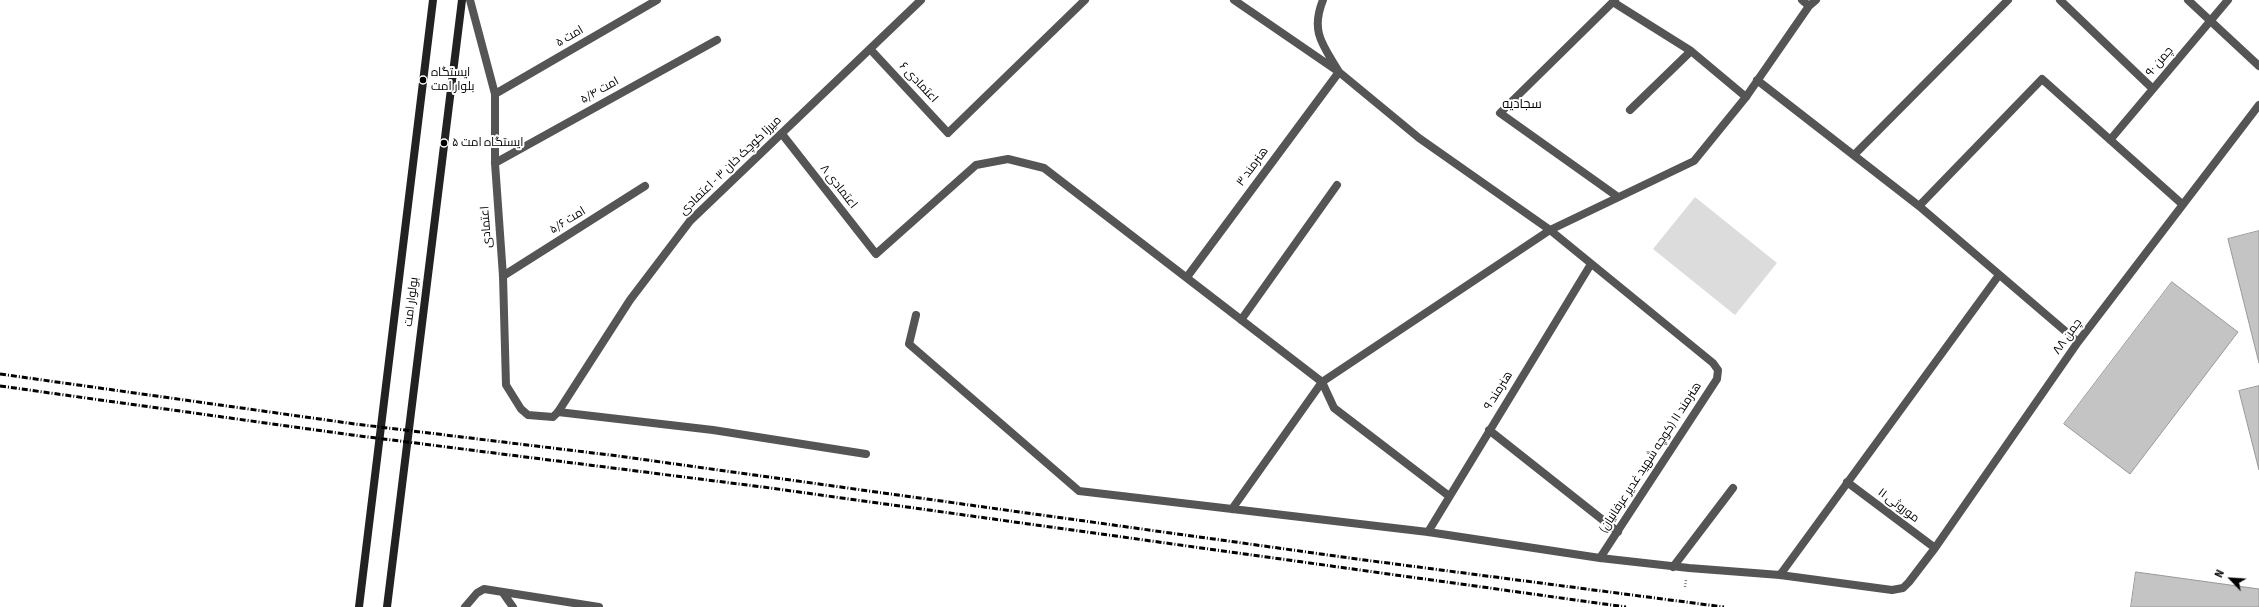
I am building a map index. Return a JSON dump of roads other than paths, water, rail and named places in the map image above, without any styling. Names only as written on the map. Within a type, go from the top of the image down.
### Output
[{"type":"main road","name":"بولوار امت","points":[[359,607],[432,0]]},
{"type":"main road","name":"بولوار امت","points":[[387,607],[462,0]]},
{"type":"street","name":"اعتمادی","points":[[470,0],[495,94],[495,163],[503,276],[506,385],[517,404],[528,415],[553,417],[558,412],[713,430],[866,454]]},
{"type":"street","name":"امت ۵","points":[[495,94],[657,0]]},
{"type":"street","name":"میرزا کوچک خان ۳ - اعتمادی","points":[[558,412],[630,300],[690,221],[921,0]]},
{"type":"street","name":"اعتمادی ۶","points":[[870,49],[948,133],[1085,0]]},
{"type":"street","points":[[1234,0],[1339,72],[1418,138],[1550,230],[1591,264]]},
{"type":"street","points":[[1323,0],[1316,27],[1321,42],[1339,72]]},
{"type":"street","points":[[1802,0],[1809,6]]},
{"type":"street","points":[[1232,510],[1322,382],[1550,230],[1694,161],[1746,97],[1809,6],[1816,0]]},
{"type":"street","points":[[1854,155],[2008,0]]},
{"type":"street","points":[[2060,0],[2153,88]]},
{"type":"street","points":[[2188,0],[2259,66]]},
{"type":"street","name":"چمن ۹۰","points":[[2110,140],[2228,0]]},
{"type":"street","points":[[1618,197],[1500,113],[1614,1],[1691,51],[1746,97]]},
{"type":"street","name":"امت ۵/۴","points":[[495,163],[717,40]]},
{"type":"street","points":[[1630,110],[1691,51]]},
{"type":"street","name":"هنرمند ۳","points":[[1187,277],[1339,72]]},
{"type":"street","points":[[1919,206],[2042,79],[2182,204]]},
{"type":"street","points":[[1757,80],[1919,206],[2078,342]]},
{"type":"street","name":"چمن ۸۸","points":[[1780,575],[1892,590],[1903,588],[1935,548],[2078,342],[2259,105]]},
{"type":"street","name":"اعتمادی ۸","points":[[782,134],[876,254],[976,165],[1008,159],[1044,168],[1187,277]]},
{"type":"street","points":[[1241,320],[1337,185]]},
{"type":"street","name":"امت ۵/۶","points":[[503,276],[645,186]]},
{"type":"street","name":"هنرمند ۱۱ (کوچه شهید غدیر عرفانیان)","points":[[1591,264],[1713,363],[1718,370],[1717,379],[1600,558]]},
{"type":"street","name":"هنرمند ۹","points":[[1428,532],[1591,264]]},
{"type":"street","points":[[916,315],[909,344],[1079,491],[1428,532],[1600,558],[1673,567],[1780,575],[1999,275]]},
{"type":"street","points":[[1187,277],[1322,382],[1334,408],[1449,496]]},
{"type":"street","points":[[1489,430],[1618,532]]},
{"type":"street","name":"موروثی ۱۱","points":[[1847,482],[1935,548]]},
{"type":"street","points":[[1673,567],[1733,488]]},
{"type":"street","points":[[465,607],[481,590],[599,607]]},
{"type":"street","points":[[503,593],[513,607]]},
{"type":"railway","points":[[0,374],[355,424],[618,456],[1357,559],[1724,607]]},
{"type":"railway","points":[[0,386],[352,435],[763,487],[1626,607]]},
{"type":"place","name":"ایستگاه بلوار امت","points":[[423,80]]},
{"type":"place","name":"ایستگاه امت ۵","points":[[444,143]]},
{"type":"district","name":"سجادیه","points":[[1522,105]]}]
